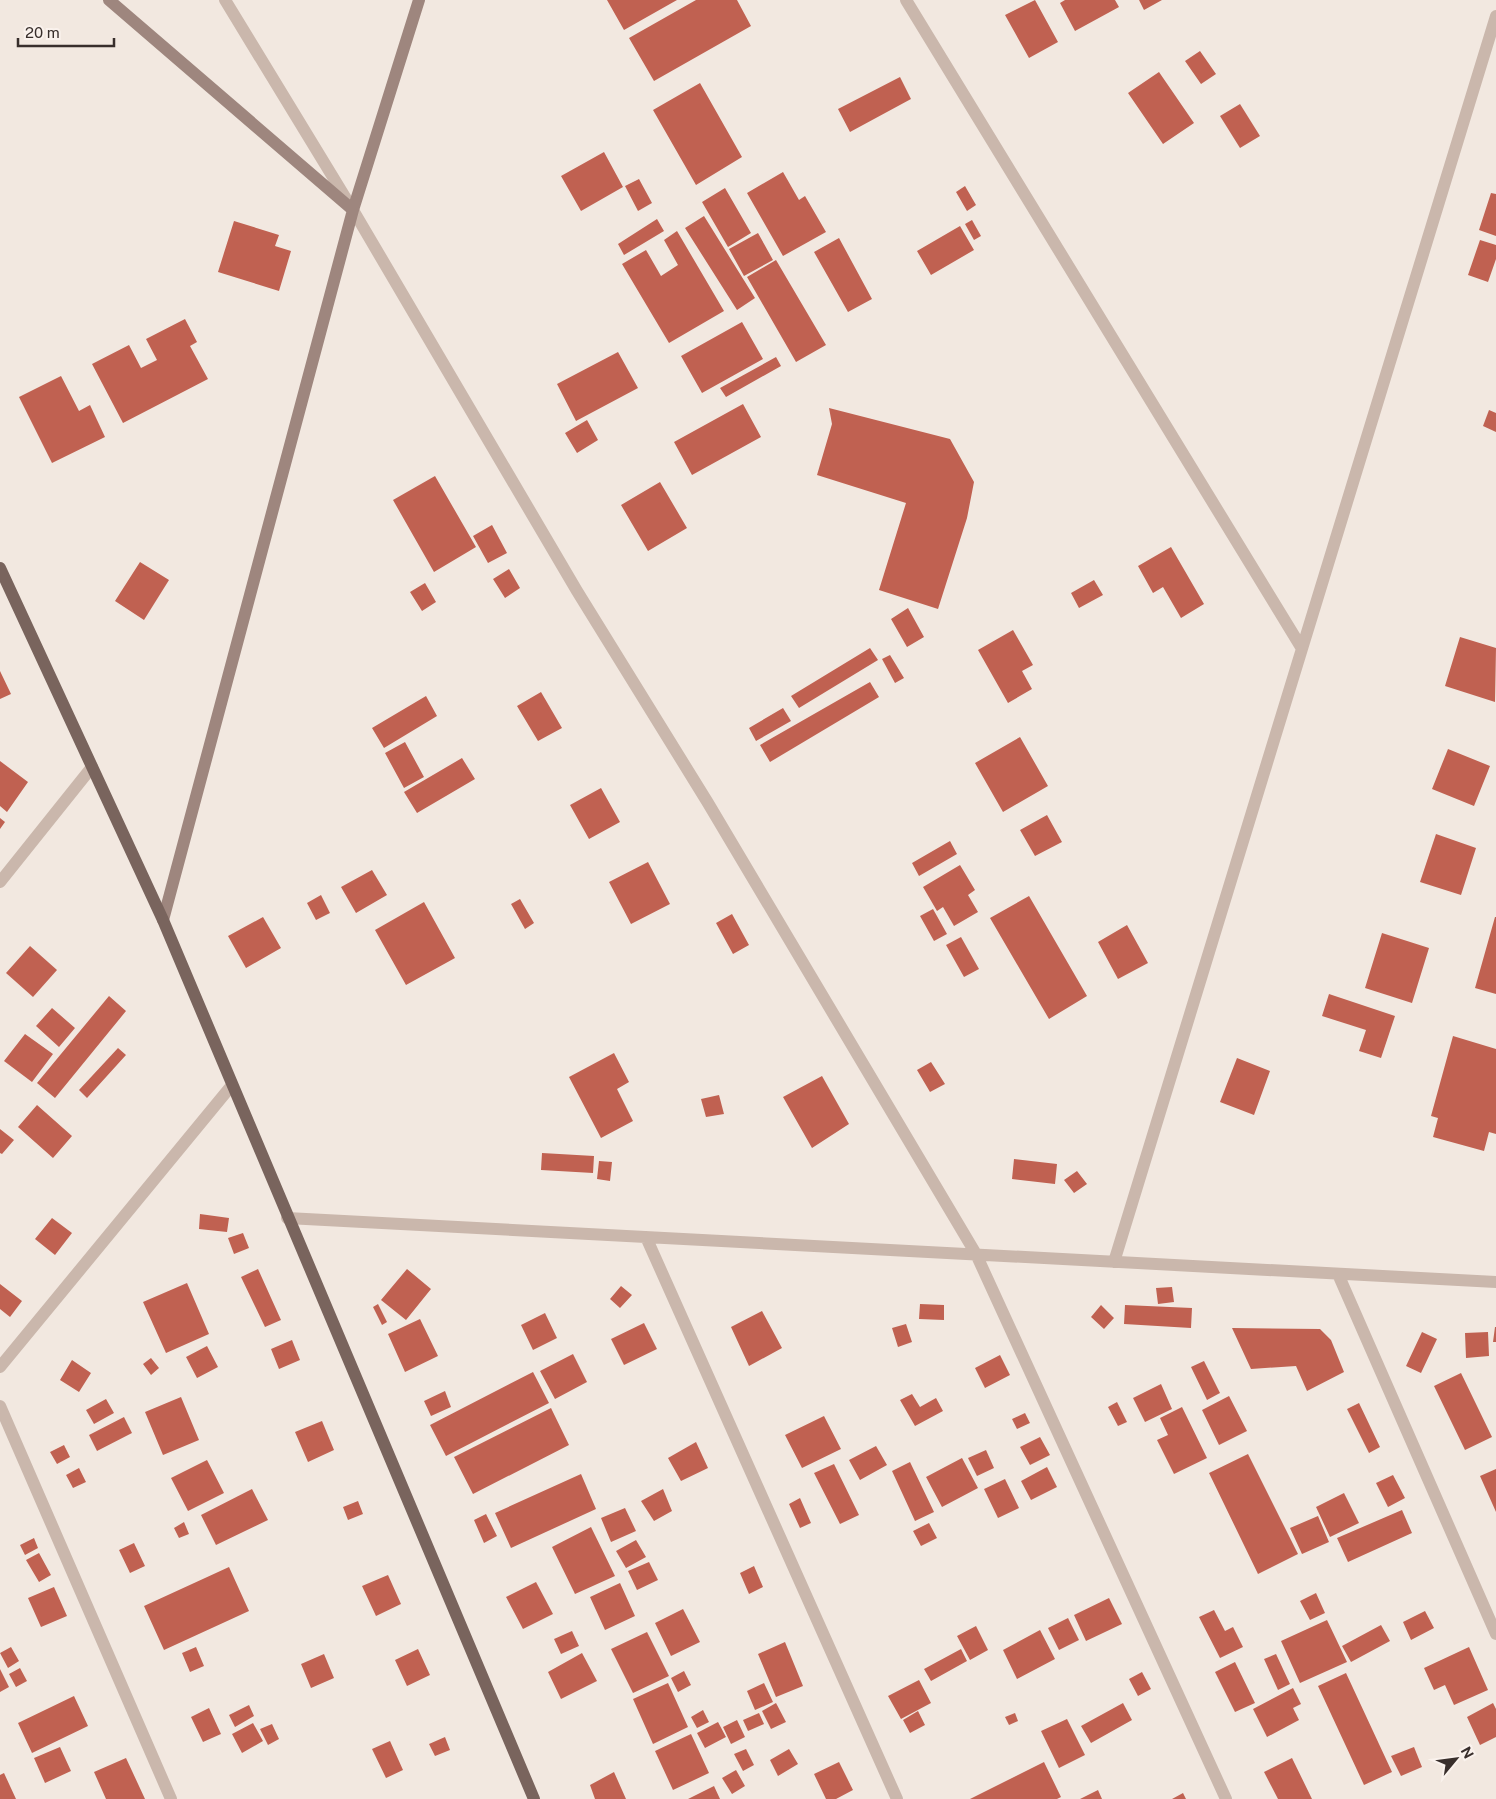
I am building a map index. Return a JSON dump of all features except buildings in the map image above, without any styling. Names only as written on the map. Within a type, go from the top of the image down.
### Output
[{"type":"main road","points":[[109,0],[353,210]]},
{"type":"main road","points":[[163,920],[353,210],[419,0]]},
{"type":"main road","points":[[0,568],[163,920],[287,1218],[534,1799]]},
{"type":"street","points":[[225,0],[353,210],[577,591],[708,803],[976,1254],[1226,1799]]},
{"type":"street","points":[[906,0],[1301,647]]},
{"type":"street","points":[[1114,1262],[1496,16]]},
{"type":"street","points":[[0,882],[92,767]]},
{"type":"street","points":[[0,1367],[232,1085]]},
{"type":"street","points":[[287,1218],[1496,1282]]},
{"type":"street","points":[[646,1237],[897,1799]]},
{"type":"street","points":[[1338,1274],[1496,1634]]},
{"type":"street","points":[[0,1406],[171,1799]]}]
